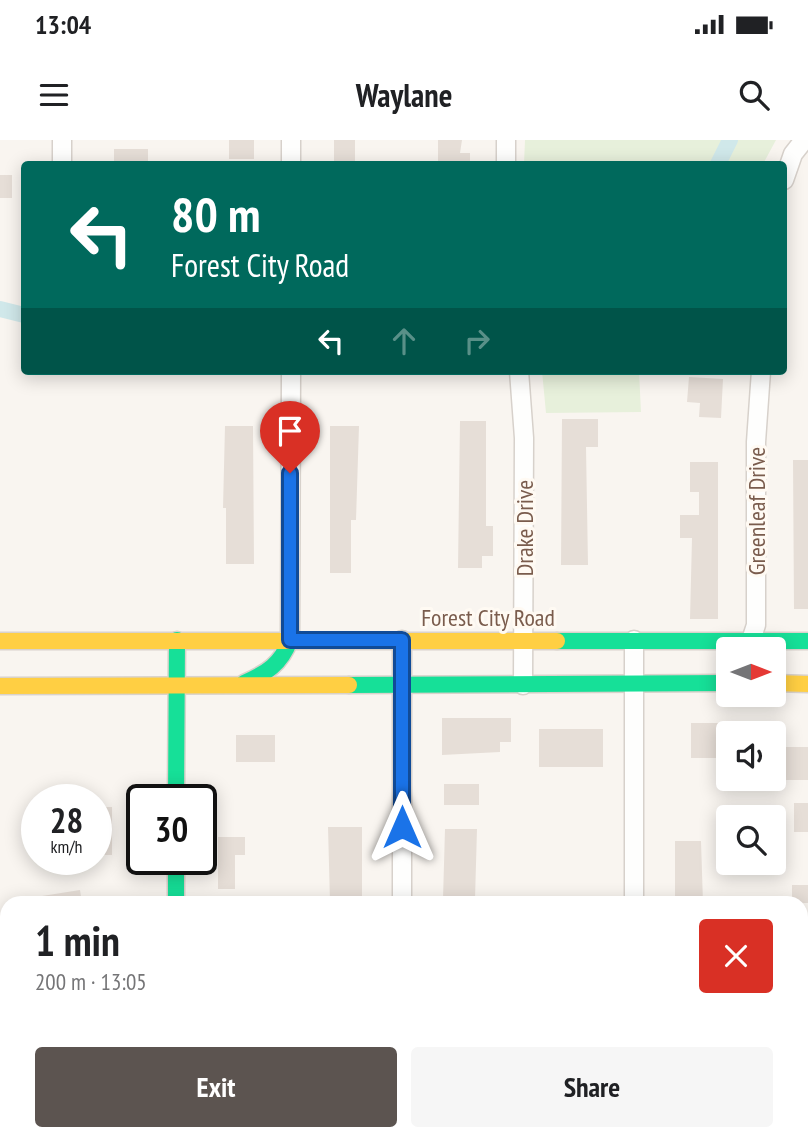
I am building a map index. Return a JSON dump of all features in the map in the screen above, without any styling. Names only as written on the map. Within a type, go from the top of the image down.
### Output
[{"type":"main road","points":[[176,784],[177,640]]},
{"type":"main road","points":[[239,685],[270,672],[285,657],[290,640]]},
{"type":"main road","name":"Forest City Road","points":[[0,641],[634,640],[716,644]]},
{"type":"main road","name":"Forest City Road","points":[[786,642],[808,641]]},
{"type":"main road","points":[[0,686],[716,683]]},
{"type":"main road","points":[[786,683],[808,684]]},
{"type":"main road","points":[[176,875],[176,896]]},
{"type":"street","points":[[62,140],[62,161]]},
{"type":"street","points":[[291,140],[291,161]]},
{"type":"street","points":[[506,140],[506,161]]},
{"type":"street","points":[[787,171],[793,154],[804,140]]},
{"type":"street","points":[[290,640],[291,375]]},
{"type":"street","name":"Drake Drive","points":[[519,375],[524,438],[523,685]]},
{"type":"street","name":"Greenleaf Drive","points":[[751,637],[755,625],[756,442],[761,375]]},
{"type":"street","points":[[402,640],[402,896]]},
{"type":"street","points":[[634,640],[634,896]]},
{"type":"green space","points":[[525,140],[776,140],[765,161],[524,161]]},
{"type":"green space","points":[[542,375],[639,375],[641,412],[546,413]]},
{"type":"building","points":[[229,140],[254,140],[254,159],[229,159]]},
{"type":"building","points":[[334,140],[355,140],[355,161],[334,161]]},
{"type":"building","points":[[438,140],[462,140],[460,153],[470,153],[470,161],[438,161]]},
{"type":"building","points":[[114,149],[148,149],[148,161],[114,161]]},
{"type":"building","points":[[0,175],[12,175],[12,198],[0,198]]},
{"type":"building","points":[[689,377],[723,379],[721,418],[699,417],[700,403],[687,402]]},
{"type":"building","points":[[562,419],[598,419],[598,447],[586,447],[588,565],[561,565]]},
{"type":"building","points":[[460,421],[486,421],[486,526],[493,526],[493,556],[482,556],[482,568],[458,568]]},
{"type":"building","points":[[225,426],[253,426],[254,564],[226,564],[226,508],[223,508]]},
{"type":"building","points":[[330,426],[359,426],[356,520],[351,520],[351,573],[330,573]]},
{"type":"building","points":[[793,460],[808,460],[808,609],[794,609]]},
{"type":"building","points":[[690,462],[718,462],[718,619],[690,619],[692,538],[680,538],[680,515],[699,515],[699,492],[690,492]]},
{"type":"building","points":[[442,718],[511,718],[511,742],[500,742],[500,752],[442,755]]},
{"type":"building","points":[[691,723],[716,723],[716,758],[691,758]]},
{"type":"building","points":[[539,729],[603,729],[603,767],[539,767]]},
{"type":"building","points":[[236,735],[275,735],[275,762],[236,762]]},
{"type":"building","points":[[786,747],[808,747],[808,780],[786,780]]},
{"type":"building","points":[[444,784],[479,784],[479,805],[444,805]]},
{"type":"building","points":[[794,803],[808,803],[808,832],[794,832]]},
{"type":"building","points":[[328,827],[362,827],[362,896],[330,896]]},
{"type":"building","points":[[445,829],[477,829],[475,896],[443,896]]},
{"type":"building","points":[[218,837],[245,837],[245,855],[235,855],[235,889],[218,889]]},
{"type":"building","points":[[675,841],[701,841],[703,896],[675,896]]},
{"type":"building","points":[[792,885],[808,885],[808,896],[792,896]]},
{"type":"building","points":[[80,890],[81,896],[42,896]]},
{"type":"waterway","points":[[720,161],[730,140]]},
{"type":"waterway","points":[[0,309],[21,314]]},
{"type":"traffic: fast","points":[[176,784],[177,640]]},
{"type":"traffic: fast","points":[[244,683],[272,667],[290,640]]},
{"type":"traffic: fast","points":[[557,641],[808,641]]},
{"type":"traffic: fast","points":[[349,685],[716,683]]},
{"type":"traffic: fast","points":[[176,875],[176,896]]},
{"type":"traffic: slow","points":[[0,641],[557,641]]},
{"type":"traffic: slow","points":[[786,683],[808,684]]},
{"type":"traffic: slow","points":[[0,686],[349,685]]},
{"type":"route","points":[[290,473],[290,640],[402,640],[402,827]]}]
